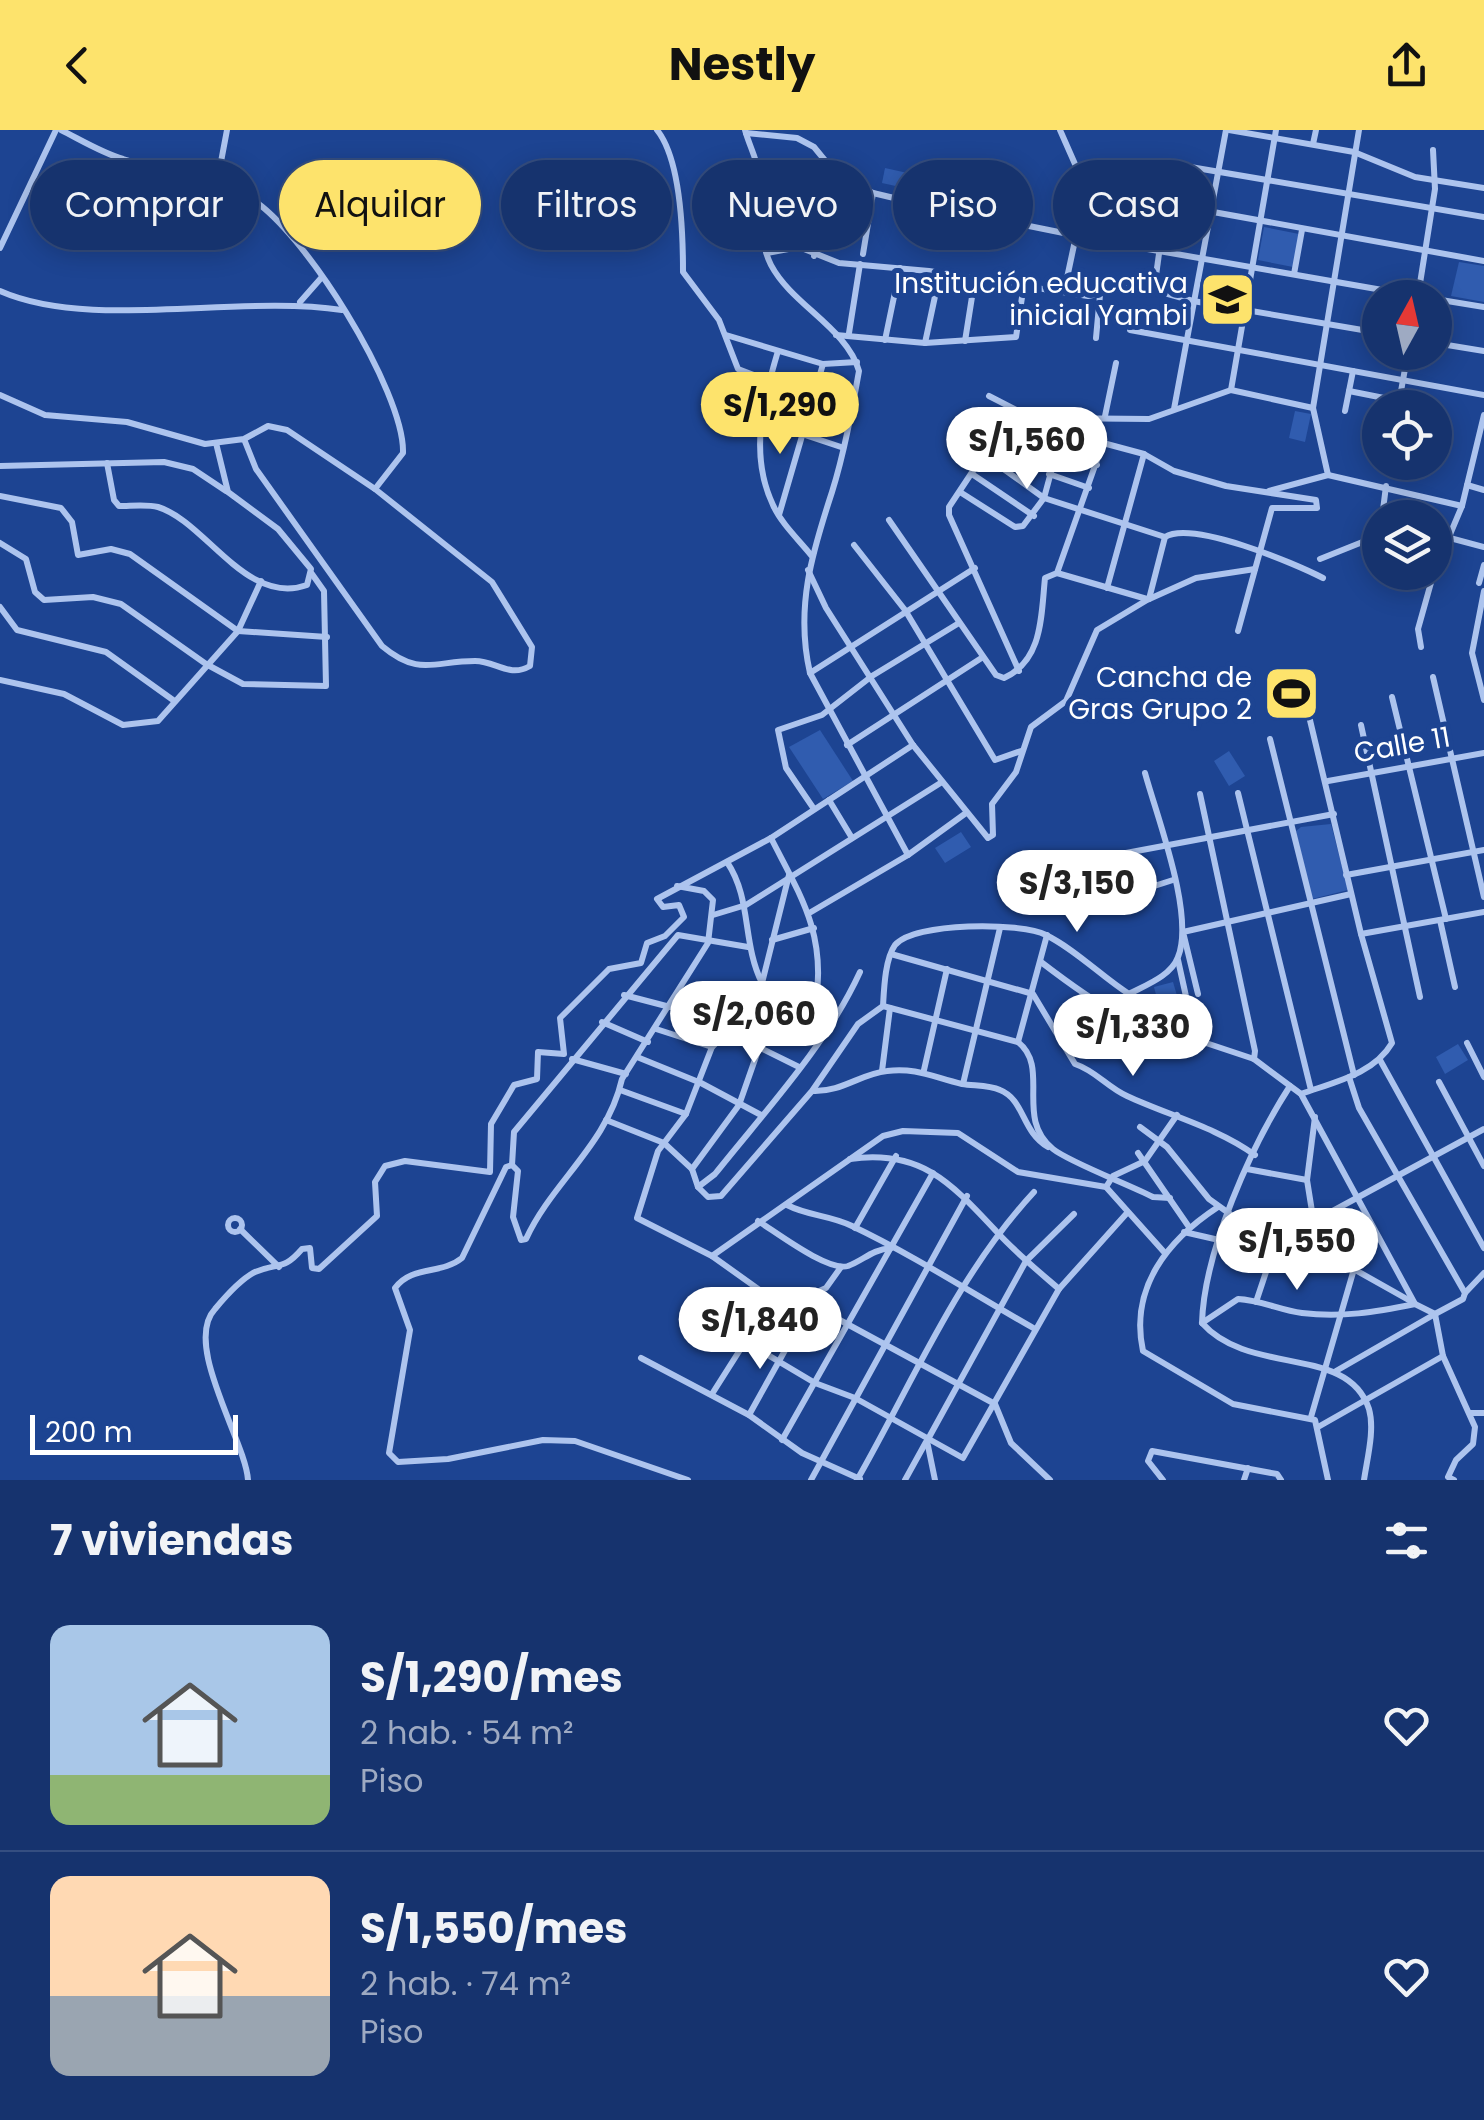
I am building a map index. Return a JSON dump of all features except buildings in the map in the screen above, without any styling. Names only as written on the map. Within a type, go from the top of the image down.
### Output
[{"type":"street","points":[[0,248],[58,130],[124,160]]},
{"type":"street","points":[[221,160],[227,130]]},
{"type":"street","points":[[657,130],[669,143],[676,172],[683,272],[719,320],[738,369],[850,413]]},
{"type":"street","points":[[1060,130],[1073,160]]},
{"type":"street","points":[[1215,177],[1227,130],[1275,134],[1355,152],[1432,181],[1484,188]]},
{"type":"street","points":[[1312,144],[1316,130]]},
{"type":"street","points":[[1328,475],[1313,408],[1358,130]]},
{"type":"street","points":[[825,160],[814,147],[796,138],[746,131],[760,177],[761,238],[767,253],[790,290],[856,362],[850,413],[808,570],[802,640],[810,673],[908,855]]},
{"type":"street","points":[[1232,390],[1275,134]]},
{"type":"street","points":[[1421,280],[1433,207],[1434,150]]},
{"type":"street","points":[[1216,172],[1484,217]]},
{"type":"street","points":[[873,192],[1053,231]]},
{"type":"street","points":[[259,207],[277,217],[322,277],[364,344],[403,442],[402,453],[375,489]]},
{"type":"street","points":[[1215,213],[1484,261]]},
{"type":"street","points":[[1294,274],[1302,230]]},
{"type":"street","points":[[767,253],[799,247],[814,256],[860,264],[1064,292],[1100,295],[1126,288],[1154,290],[1192,301],[1362,330]]},
{"type":"street","points":[[814,256],[816,250]]},
{"type":"street","points":[[863,254],[864,250]]},
{"type":"street","points":[[1064,292],[1071,250]]},
{"type":"street","points":[[1154,290],[1159,250]]},
{"type":"street","points":[[1169,250],[1362,286]]},
{"type":"street","points":[[1174,410],[1201,250]]},
{"type":"street","points":[[849,333],[860,264]]},
{"type":"street","points":[[885,340],[900,268]]},
{"type":"street","points":[[925,343],[940,273]]},
{"type":"street","points":[[300,303],[322,277]]},
{"type":"street","points":[[966,341],[976,278]]},
{"type":"street","points":[[835,335],[849,333],[925,343],[1016,337],[1024,284]]},
{"type":"street","points":[[0,290],[24,301],[82,308],[300,303],[343,310]]},
{"type":"street","points":[[1096,338],[1100,295]]},
{"type":"street","points":[[1452,301],[1484,307]]},
{"type":"street","points":[[1130,330],[1484,395]]},
{"type":"street","points":[[724,335],[823,364],[856,362]]},
{"type":"street","points":[[1452,346],[1484,351]]},
{"type":"street","points":[[778,351],[760,420],[767,490],[779,516],[811,556]]},
{"type":"street","points":[[1104,416],[1116,363]]},
{"type":"street","points":[[779,516],[823,364]]},
{"type":"street","points":[[1400,390],[1404,370]]},
{"type":"street","points":[[1345,411],[1354,371]]},
{"type":"street","points":[[989,396],[1022,413],[1046,418],[1148,419],[1232,390],[1313,408]]},
{"type":"street","points":[[1350,391],[1362,394]]},
{"type":"street","points":[[0,395],[45,415],[126,422],[216,444],[244,440],[268,426],[287,430],[375,489],[499,592],[532,647],[530,666],[508,671],[472,661],[424,667],[394,656],[256,470],[244,440]]},
{"type":"street","points":[[1019,671],[949,507],[1004,424],[1022,413]]},
{"type":"street","points":[[1484,414],[1452,537],[1484,547]]},
{"type":"street","points":[[1046,418],[1103,443],[1144,454],[1174,471],[1316,500],[1316,508],[1274,507],[1238,631]]},
{"type":"street","points":[[760,420],[841,447]]},
{"type":"street","points":[[960,492],[1015,527],[1034,516],[1044,498],[1063,428]]},
{"type":"street","points":[[1057,574],[1103,443]]},
{"type":"street","points":[[216,444],[228,492]]},
{"type":"street","points":[[1054,451],[1097,465]]},
{"type":"street","points":[[1107,588],[1144,454]]},
{"type":"street","points":[[984,455],[1044,498],[1165,538]]},
{"type":"street","points":[[106,463],[114,500],[119,506],[161,508],[238,569],[261,581],[300,588],[312,574]]},
{"type":"street","points":[[0,466],[180,464],[228,492],[278,529],[324,591],[326,686],[243,684],[206,664],[121,604],[93,597],[44,600],[34,592],[26,559],[0,543]]},
{"type":"street","points":[[972,474],[1034,516]]},
{"type":"street","points":[[1048,474],[1089,488]]},
{"type":"street","points":[[1266,492],[1328,475],[1462,506]]},
{"type":"street","points":[[1467,485],[1484,490]]},
{"type":"street","points":[[1384,500],[1386,486]]},
{"type":"street","points":[[0,496],[60,508],[72,522],[78,555],[112,548],[130,554],[238,631],[327,637]]},
{"type":"street","points":[[890,520],[983,657],[996,675],[1004,678],[1019,671],[1035,648],[1045,578],[1057,574],[1148,599]]},
{"type":"street","points":[[1148,599],[1165,538],[1175,531],[1260,552],[1324,578]]},
{"type":"street","points":[[1320,559],[1362,542]]},
{"type":"street","points":[[854,545],[906,610],[995,760],[1021,751]]},
{"type":"street","points":[[1479,582],[1484,566]]},
{"type":"street","points":[[810,673],[851,643],[975,568]]},
{"type":"street","points":[[808,570],[914,745],[984,837],[993,835],[992,804],[1016,772],[1031,727],[1066,701],[1080,677],[1087,645],[1097,630],[1148,599],[1196,578],[1256,569]]},
{"type":"street","points":[[0,680],[64,694],[122,725],[158,721],[172,700],[238,631],[261,581]]},
{"type":"street","points":[[1421,647],[1418,629],[1429,590]]},
{"type":"street","points":[[1484,591],[1472,653],[1484,700]]},
{"type":"street","points":[[0,607],[16,630],[106,652],[172,700]]},
{"type":"street","points":[[814,809],[793,784],[776,736],[782,726],[829,710],[872,676],[959,623]]},
{"type":"street","points":[[847,745],[983,657]]},
{"type":"street","points":[[1433,678],[1484,898]]},
{"type":"street","points":[[1392,697],[1432,860],[1455,987]]},
{"type":"street","points":[[1301,1094],[1351,1076],[1380,1060],[1392,1039],[1361,934],[1309,716]]},
{"type":"street","points":[[1361,725],[1420,998]]},
{"type":"street","points":[[1270,739],[1359,1108],[1465,1293]]},
{"type":"street","points":[[248,1480],[242,1454],[220,1409],[206,1324],[211,1312],[252,1273],[280,1268],[302,1249],[310,1248],[312,1268],[319,1269],[377,1216],[375,1182],[385,1166],[404,1161],[490,1172],[492,1118],[514,1085],[537,1079],[538,1052],[562,1056],[558,1020],[600,975],[622,965],[641,963],[648,943],[675,928],[684,916],[682,908],[656,902],[676,886],[770,838],[914,745]]},
{"type":"street","name":"Calle 11","points":[[1327,780],[1484,753]]},
{"type":"street","points":[[1145,773],[1166,846],[1198,994]]},
{"type":"street","points":[[713,915],[746,905],[789,874],[890,817],[942,782]]},
{"type":"street","points":[[1238,793],[1311,1090]]},
{"type":"street","points":[[1200,794],[1256,1050],[1254,1060]]},
{"type":"street","points":[[829,800],[852,838]]},
{"type":"street","points":[[811,912],[908,855],[966,813]]},
{"type":"street","points":[[1110,856],[1334,814]]},
{"type":"street","points":[[692,1168],[740,1105],[760,1048],[816,1001],[819,980],[811,912],[770,838]]},
{"type":"street","points":[[1346,875],[1484,850]]},
{"type":"street","points":[[727,862],[746,905],[748,947],[762,983]]},
{"type":"street","points":[[789,874],[762,983],[746,1014],[712,1047],[686,1114],[664,1142],[637,1218],[712,1256],[787,1306],[848,1325],[995,1404],[1013,1446],[1050,1480]]},
{"type":"street","points":[[1122,896],[1173,880]]},
{"type":"street","points":[[676,886],[710,895],[713,915],[708,944],[626,1074],[580,1166],[544,1205],[526,1240],[518,1238],[512,1217],[518,1178],[512,1165],[514,1132],[678,934],[708,944],[748,947]]},
{"type":"street","points":[[1184,932],[1351,894]]},
{"type":"street","points":[[1361,934],[1484,912]]},
{"type":"street","points":[[770,940],[814,928]]},
{"type":"street","points":[[963,1084],[1000,928]]},
{"type":"street","points":[[882,1071],[891,954],[902,940],[925,930],[1000,928],[1046,935],[1129,994],[1154,1032]]},
{"type":"street","points":[[1184,932],[1178,960],[1189,1010],[1206,1042]]},
{"type":"street","points":[[1046,935],[1018,1042],[1034,1072],[1033,1115],[1054,1150]]},
{"type":"street","points":[[891,954],[1033,994],[1075,1064],[1098,1073],[1122,1094],[1177,1115],[1255,1156]]},
{"type":"street","points":[[1129,994],[1163,976],[1178,960]]},
{"type":"street","points":[[1040,962],[1120,1019],[1154,1032],[1206,1042],[1254,1060],[1301,1094],[1415,1304]]},
{"type":"street","points":[[924,1070],[947,968]]},
{"type":"street","points":[[698,1188],[716,1174],[799,1067],[845,1005],[860,972]]},
{"type":"street","points":[[624,995],[746,1014]]},
{"type":"street","points":[[606,1120],[664,1142],[692,1168],[698,1188],[708,1197],[721,1196],[812,1091],[858,1024],[886,1007],[1018,1042]]},
{"type":"street","points":[[602,1022],[648,1042]]},
{"type":"street","points":[[656,1029],[712,1047]]},
{"type":"street","points":[[726,1031],[799,1067]]},
{"type":"street","points":[[1467,1043],[1484,1077]]},
{"type":"street","points":[[637,1057],[701,1083],[761,1115]]},
{"type":"street","points":[[572,1059],[626,1074]]},
{"type":"street","points":[[1380,1060],[1484,1248]]},
{"type":"street","points":[[812,1091],[834,1092],[882,1071],[924,1070],[963,1084],[1000,1089],[1014,1098],[1032,1138],[1153,1197],[1170,1198]]},
{"type":"street","points":[[1439,1082],[1484,1166]]},
{"type":"street","points":[[1202,1323],[1220,1240],[1247,1170],[1290,1086]]},
{"type":"street","points":[[620,1090],[686,1114]]},
{"type":"street","points":[[1106,1187],[1114,1176],[1145,1161],[1177,1115]]},
{"type":"street","points":[[1315,1116],[1306,1180],[1318,1250]]},
{"type":"street","points":[[1140,1127],[1160,1141],[1218,1207],[1230,1214]]},
{"type":"street","points":[[1257,1221],[1329,1213],[1484,1129]]},
{"type":"street","points":[[712,1256],[883,1136],[903,1131],[958,1133],[1018,1172],[1106,1187],[1164,1252]]},
{"type":"street","points":[[1138,1152],[1186,1229],[1220,1240]]},
{"type":"street","points":[[855,1228],[896,1156]]},
{"type":"street","points":[[850,1159],[896,1156],[933,1173],[967,1196],[997,1232],[1059,1289]]},
{"type":"street","points":[[512,1165],[506,1167],[484,1206],[462,1258],[452,1266],[414,1272],[395,1288],[410,1330],[390,1459],[448,1459],[516,1444],[575,1442],[688,1480]]},
{"type":"street","points":[[1247,1170],[1306,1180]]},
{"type":"street","points":[[782,1440],[933,1173]]},
{"type":"street","points":[[640,1358],[712,1394],[782,1440],[859,1480],[962,1288],[997,1232],[1034,1192]]},
{"type":"street","points":[[811,1480],[967,1196]]},
{"type":"street","points":[[787,1205],[803,1213],[822,1213],[855,1228],[1035,1329]]},
{"type":"street","points":[[1218,1207],[1186,1229],[1164,1252],[1146,1287],[1141,1337],[1146,1355],[1233,1404],[1311,1417],[1318,1427],[1328,1480]]},
{"type":"street","points":[[724,1329],[815,1383],[854,1398],[963,1458],[1059,1289],[1127,1213]]},
{"type":"street","points":[[905,1480],[1026,1261],[1074,1214]]},
{"type":"street","points":[[758,1221],[830,1266],[851,1266],[872,1250],[892,1248]]},
{"type":"street","points":[[240,1229],[280,1268]]},
{"type":"street","points":[[1256,1302],[1270,1260],[1318,1250],[1434,1314]]},
{"type":"street","points":[[787,1306],[826,1288],[841,1266]]},
{"type":"street","points":[[1311,1417],[1354,1269]]},
{"type":"street","points":[[1336,1371],[1463,1300],[1484,1273]]},
{"type":"street","points":[[1202,1323],[1238,1299],[1300,1312],[1339,1315],[1375,1314],[1415,1304]]},
{"type":"street","points":[[749,1415],[807,1311]]},
{"type":"street","points":[[1434,1314],[1443,1356],[1480,1440],[1456,1460],[1450,1479]]},
{"type":"street","points":[[1202,1323],[1215,1337],[1241,1351],[1286,1363],[1324,1367],[1352,1382],[1364,1399],[1370,1419],[1364,1480]]},
{"type":"street","points":[[712,1394],[745,1342]]},
{"type":"street","points":[[1318,1427],[1443,1356]]},
{"type":"street","points":[[1470,1413],[1484,1413]]},
{"type":"street","points":[[927,1441],[934,1480]]},
{"type":"street","points":[[1163,1480],[1148,1461],[1152,1452],[1278,1474],[1281,1480]]},
{"type":"street","points":[[1244,1480],[1248,1468]]},
{"type":"shaded area","points":[[885,168],[893,170],[893,185],[882,183]]},
{"type":"shaded area","points":[[1264,227],[1299,234],[1293,267],[1258,260]]},
{"type":"shaded area","points":[[1459,262],[1484,266],[1484,302],[1452,296]]},
{"type":"shaded area","points":[[1295,411],[1311,414],[1305,442],[1289,438]]},
{"type":"shaded area","name":"Cancha de Gras Grupo 2","points":[[1302,678],[1308,696],[1280,709],[1273,690]]},
{"type":"shaded area","points":[[820,730],[853,781],[823,799],[789,747]]},
{"type":"shaded area","points":[[1229,751],[1245,776],[1229,786],[1214,761]]},
{"type":"shaded area","points":[[1331,824],[1348,890],[1312,899],[1296,831]]},
{"type":"shaded area","points":[[961,832],[971,847],[945,863],[935,848]]},
{"type":"shaded area","points":[[1173,982],[1181,1009],[1161,1014],[1154,987]]},
{"type":"shaded area","points":[[1458,1044],[1468,1060],[1445,1074],[1436,1057]]},
{"type":"shaded area","points":[[1360,1210],[1374,1237],[1352,1248],[1338,1221]]},
{"type":"place","name":"Institución educativa inicial Yambi","points":[[1227,299]]},
{"type":"place","name":"Cancha de Gras Grupo 2","points":[[1291,693]]}]
